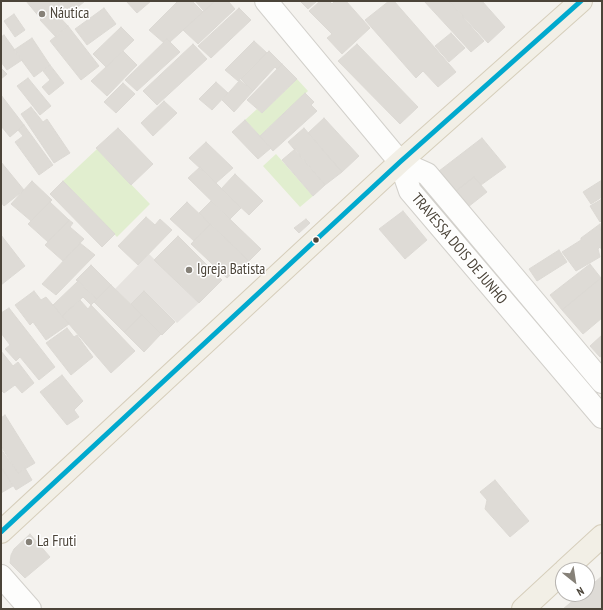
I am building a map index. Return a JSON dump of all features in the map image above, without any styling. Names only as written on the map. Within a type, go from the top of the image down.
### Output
[{"type":"main road","points":[[1,532],[400,162],[581,1]]},
{"type":"main road","points":[[574,562],[602,536]]},
{"type":"main road","points":[[523,609],[555,579]]},
{"type":"street","name":"TRAVESSA DOIS DE JUNHO","points":[[266,1],[400,162],[410,191],[602,417]]},
{"type":"street","points":[[400,162],[427,174],[602,382]]},
{"type":"street","points":[[1,576],[30,609]]},
{"type":"green space","points":[[297,79],[308,91],[260,136],[245,120],[257,109],[262,113]]},
{"type":"green space","points":[[97,149],[150,204],[117,237],[63,181]]},
{"type":"green space","points":[[276,154],[313,196],[300,207],[263,166]]},
{"type":"shaded area","points":[[149,254],[199,303],[177,323],[144,291],[131,304],[115,289]]},
{"type":"building","name":"Náutica","points":[[26,1],[63,1],[41,19]]},
{"type":"building","points":[[63,1],[85,1],[62,20],[53,10]]},
{"type":"building","points":[[126,1],[151,1],[137,13]]},
{"type":"building","points":[[178,1],[192,1],[203,12],[170,42],[167,39],[164,43],[149,30]]},
{"type":"building","points":[[195,1],[215,1],[204,11]]},
{"type":"building","points":[[215,1],[228,1],[235,9],[198,44],[183,30]]},
{"type":"building","points":[[300,1],[317,1],[308,9]]},
{"type":"building","points":[[320,1],[329,1],[332,4],[335,1],[346,1],[370,28],[342,54],[327,38],[332,34],[309,11]]},
{"type":"building","points":[[389,1],[394,1],[456,72],[438,87],[423,71],[416,78],[365,20]]},
{"type":"building","points":[[424,1],[449,1],[484,41],[471,52]]},
{"type":"building","points":[[482,1],[505,27],[488,43],[450,2]]},
{"type":"building","points":[[104,8],[116,24],[87,45],[75,29]]},
{"type":"building","points":[[239,8],[251,20],[211,58],[198,46]]},
{"type":"building","points":[[53,10],[68,26],[56,37],[40,20]]},
{"type":"building","points":[[14,14],[25,30],[15,37],[4,21]]},
{"type":"building","points":[[68,26],[99,66],[81,80],[50,41]]},
{"type":"building","points":[[121,27],[134,40],[106,67],[93,54]]},
{"type":"building","points":[[451,33],[465,48],[449,62],[435,46]]},
{"type":"building","points":[[4,35],[22,60],[7,70],[1,62],[1,37]]},
{"type":"building","points":[[32,38],[50,65],[34,77],[14,50]]},
{"type":"building","points":[[167,39],[180,52],[137,91],[125,80]]},
{"type":"building","points":[[254,41],[267,53],[238,81],[225,70]]},
{"type":"building","points":[[193,44],[207,59],[157,105],[143,91]]},
{"type":"building","points":[[357,44],[418,107],[400,124],[338,61]]},
{"type":"building","points":[[123,51],[137,65],[107,96],[91,81]]},
{"type":"building","points":[[269,51],[282,64],[277,69],[275,67],[253,91],[241,79]]},
{"type":"building","points":[[282,64],[297,79],[262,113],[247,100]]},
{"type":"building","points":[[50,65],[64,83],[49,95],[42,87],[50,80],[43,71]]},
{"type":"building","points":[[1,68],[7,74],[1,79]]},
{"type":"building","points":[[28,78],[51,106],[40,115],[17,86]]},
{"type":"building","points":[[240,80],[253,91],[234,112],[222,100]]},
{"type":"building","points":[[216,82],[228,93],[212,110],[199,99]]},
{"type":"building","points":[[123,83],[135,94],[116,113],[104,102]]},
{"type":"building","points":[[305,93],[314,102],[311,105],[317,111],[273,151],[260,136]]},
{"type":"building","points":[[1,95],[24,125],[10,137],[1,126]]},
{"type":"building","points":[[164,101],[177,113],[153,136],[141,123]]},
{"type":"building","points":[[31,107],[43,122],[47,119],[70,153],[54,163],[21,114]]},
{"type":"building","points":[[324,118],[359,156],[342,172],[308,133]]},
{"type":"building","points":[[245,120],[271,148],[258,159],[232,132]]},
{"type":"building","points":[[24,125],[53,165],[39,175],[15,142],[23,136],[18,130]]},
{"type":"building","points":[[118,128],[153,164],[131,185],[96,148]]},
{"type":"building","points":[[304,128],[342,172],[325,185],[288,142]]},
{"type":"building","points":[[482,138],[506,167],[481,185],[474,177],[456,191],[439,171]]},
{"type":"building","points":[[206,142],[233,168],[216,183],[189,158]]},
{"type":"building","points":[[295,149],[325,185],[313,196],[282,160]]},
{"type":"building","points":[[1,162],[24,190],[4,206],[1,202]]},
{"type":"building","points":[[200,167],[241,208],[230,219],[188,178]]},
{"type":"building","points":[[235,174],[263,201],[249,215],[221,189]]},
{"type":"building","points":[[474,177],[487,192],[468,207],[456,191]]},
{"type":"building","points":[[602,180],[602,197],[591,204],[583,192]]},
{"type":"building","points":[[32,181],[52,200],[31,221],[11,204]]},
{"type":"building","points":[[63,181],[115,234],[102,247],[50,194]]},
{"type":"building","points":[[602,199],[602,220],[600,222],[590,206]]},
{"type":"building","points":[[211,201],[261,249],[249,261],[199,213]]},
{"type":"building","points":[[50,202],[69,220],[48,242],[28,224]]},
{"type":"building","points":[[187,202],[210,224],[194,241],[170,219]]},
{"type":"building","points":[[403,211],[427,240],[405,259],[379,229]]},
{"type":"building","points":[[146,217],[155,225],[160,219],[172,230],[138,265],[118,246]]},
{"type":"building","points":[[306,219],[310,223],[299,233],[294,228]]},
{"type":"building","points":[[69,220],[73,223],[70,227],[84,239],[63,261],[45,245]]},
{"type":"building","points":[[210,224],[249,261],[239,271],[237,269],[227,278],[191,244]]},
{"type":"building","points":[[600,224],[602,250],[600,247],[598,249],[600,257],[576,271],[562,252],[581,240],[581,238]]},
{"type":"building","points":[[1,235],[25,266],[1,285]]},
{"type":"building","name":"Igreja Batista","points":[[178,236],[222,280],[199,303],[154,260]]},
{"type":"building","points":[[80,243],[95,255],[56,295],[42,284]]},
{"type":"building","points":[[559,250],[567,262],[537,281],[529,269]]},
{"type":"building","points":[[590,264],[601,278],[562,310],[550,295]]},
{"type":"building","points":[[91,265],[111,285],[97,299],[76,280]]},
{"type":"building","points":[[602,277],[602,318],[583,334],[562,310]]},
{"type":"building","points":[[78,281],[97,299],[91,305],[83,297],[62,316],[53,305]]},
{"type":"building","points":[[111,285],[142,315],[124,332],[94,302]]},
{"type":"building","points":[[34,291],[41,300],[46,297],[69,324],[46,340],[33,322],[30,325],[15,305]]},
{"type":"building","points":[[144,291],[175,322],[162,335],[131,304]]},
{"type":"building","points":[[80,300],[88,309],[91,305],[135,351],[111,373],[62,316]]},
{"type":"building","points":[[9,308],[55,367],[39,380],[20,357],[16,361],[5,349],[10,345],[1,333],[1,313]]},
{"type":"building","points":[[142,315],[161,334],[144,352],[124,332]]},
{"type":"building","points":[[67,328],[74,337],[77,335],[93,357],[71,375],[46,343]]},
{"type":"building","points":[[602,335],[602,356],[600,357],[590,346]]},
{"type":"building","points":[[1,351],[13,366],[18,362],[34,383],[22,393],[15,385],[4,393],[1,390]]},
{"type":"building","points":[[62,375],[83,401],[74,410],[79,417],[67,425],[40,392]]},
{"type":"building","points":[[5,415],[35,463],[18,473],[1,449],[1,418]]},
{"type":"building","points":[[2,448],[18,473],[25,468],[32,480],[16,490],[1,467]]},
{"type":"building","points":[[1,467],[13,486],[1,493]]},
{"type":"building","points":[[495,480],[529,521],[510,537],[485,509],[487,500],[480,492]]},
{"type":"building","points":[[30,534],[50,557],[25,578],[10,563],[11,555],[14,549]]},
{"type":"building","points":[[602,576],[602,609],[563,609],[571,602],[595,602],[595,582]]},
{"type":"transit line","points":[[1,532],[400,162],[581,1]]},
{"type":"place","name":"Náutica","points":[[42,14]]},
{"type":"place","name":"Igreja Batista","points":[[189,270]]},
{"type":"place","name":"La Fruti","points":[[29,542]]}]
